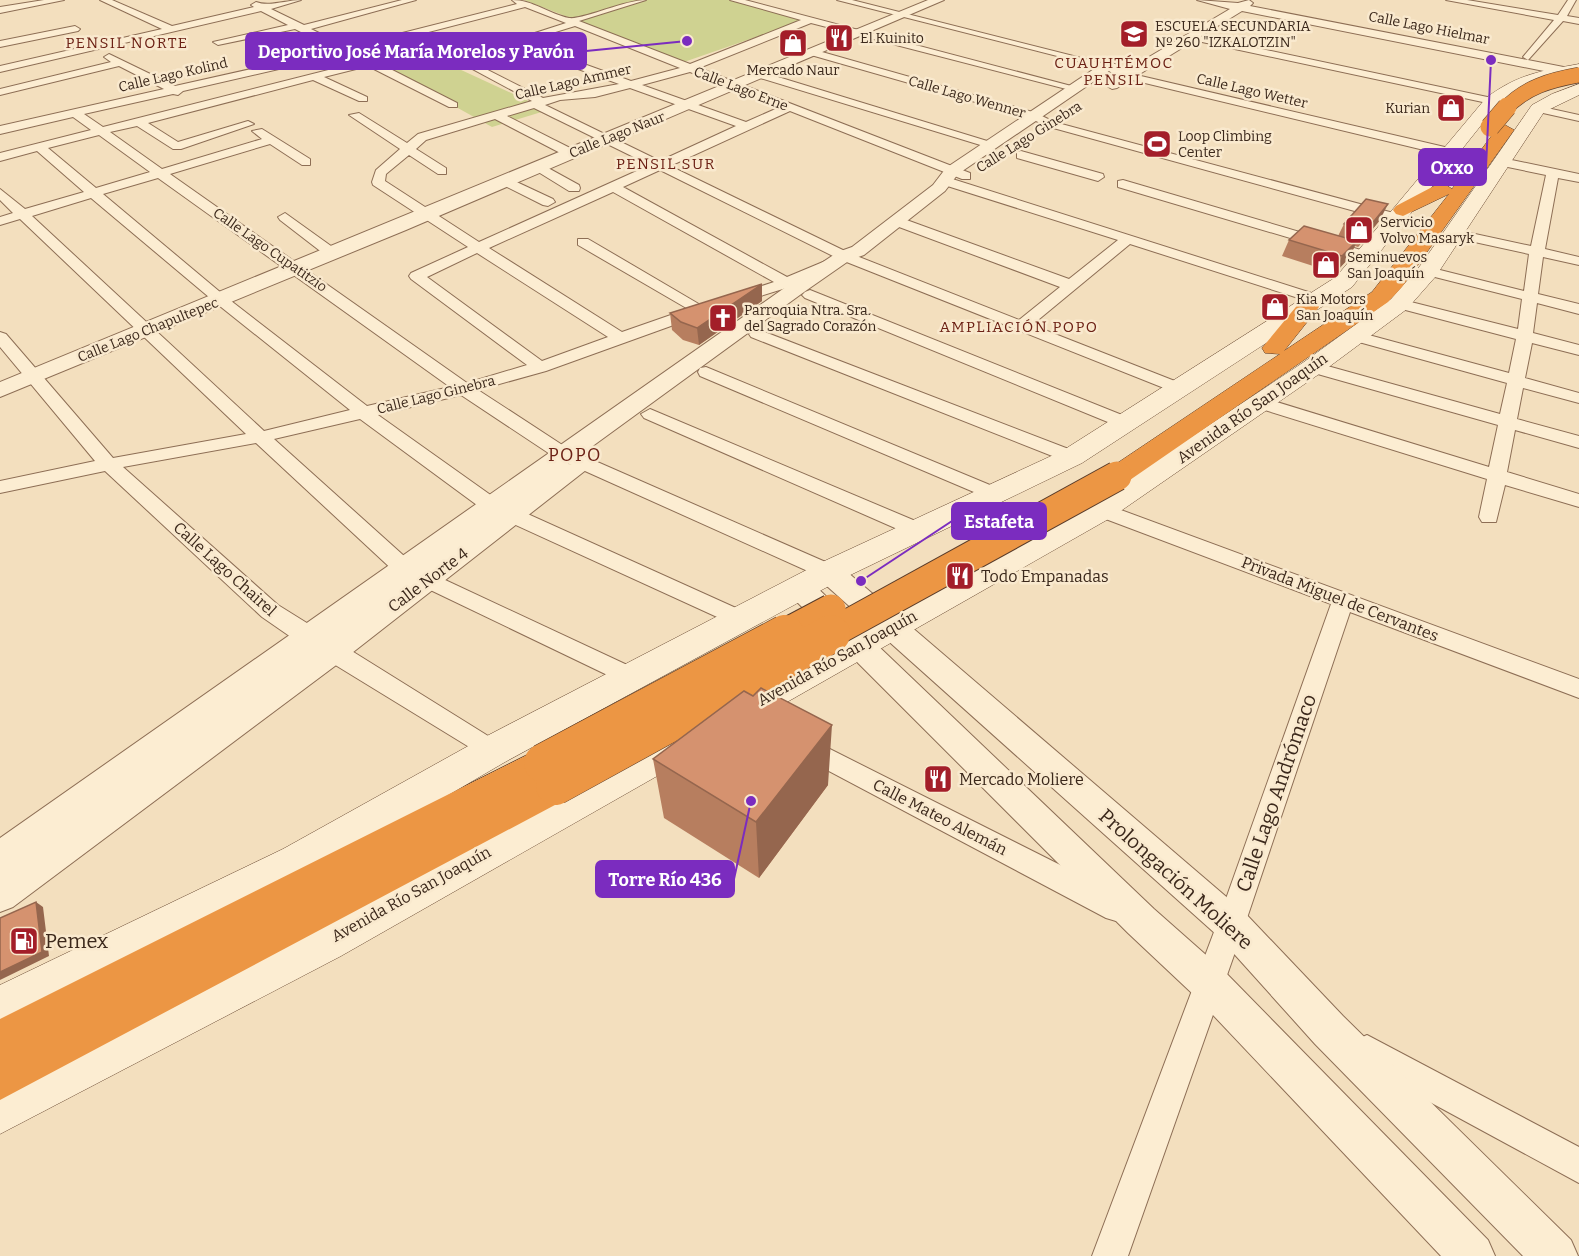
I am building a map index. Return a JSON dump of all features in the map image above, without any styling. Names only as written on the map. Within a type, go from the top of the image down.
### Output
[{"type":"highway","name":"Avenida Río San Joaquín","points":[[0,1076],[60,1029],[549,775],[1096,466],[1310,357],[1380,297],[1394,282],[1508,103],[1523,107],[1561,85],[1572,85]]},
{"type":"highway","name":"Avenida Río San Joaquín","points":[[1096,466],[1362,292],[1450,192]]},
{"type":"highway","points":[[1400,214],[1450,192],[1454,231]]},
{"type":"highway","points":[[1274,348],[1314,304]]},
{"type":"highway","points":[[0,1027],[60,1029]]},
{"type":"highway","name":"Avenida Río San Joaquín","points":[[0,1044],[60,1029]]},
{"type":"highway","points":[[0,1091],[60,1029]]},
{"type":"main road","points":[[1508,103],[1530,78],[1572,85]]},
{"type":"main road","name":"Avenida Río San Joaquín","points":[[0,1009],[297,862],[492,751],[829,572],[1008,488],[1096,466],[1126,423],[1314,304],[1344,282],[1449,152],[1508,103],[1572,85]]},
{"type":"main road","name":"Avenida Río San Joaquín","points":[[0,1110],[326,941],[761,724],[857,646],[1090,518],[1261,403],[1310,357],[1354,336],[1399,304],[1428,271],[1454,231],[1508,103]]},
{"type":"main road","points":[[1008,488],[1041,506],[1055,517],[1090,518]]},
{"type":"street","points":[[0,10],[18,12],[60,0]]},
{"type":"street","points":[[104,0],[173,30]]},
{"type":"street","points":[[247,0],[343,51],[453,105]]},
{"type":"street","points":[[0,69],[94,50],[297,0]]},
{"type":"street","points":[[218,42],[298,27],[412,0]]},
{"type":"street","points":[[642,0],[459,58],[607,139],[852,256],[1179,389]]},
{"type":"street","points":[[734,0],[1074,88]]},
{"type":"street","name":"Calle Lago Wetter","points":[[841,0],[1108,66],[1128,76],[1449,152]]},
{"type":"street","name":"Calle Lago Naur","points":[[296,269],[938,0]]},
{"type":"street","name":"Calle Lago Hielmar","points":[[1203,0],[1245,4]]},
{"type":"street","name":"Calle Lago Hielmar","points":[[1225,0],[1245,4],[1508,103]]},
{"type":"street","points":[[1450,0],[1579,21]]},
{"type":"street","points":[[1508,103],[1572,0]]},
{"type":"street","name":"Calle Lago Erne","points":[[521,2],[687,69],[789,107],[951,180],[1314,304]]},
{"type":"street","name":"Calle Lago Kolind","points":[[0,130],[343,51],[471,19],[521,2]]},
{"type":"street","name":"Calle Lago Ginebra","points":[[1099,94],[1245,4]]},
{"type":"street","points":[[471,19],[492,27]]},
{"type":"street","name":"Calle Lago Ammer","points":[[426,215],[378,182],[380,173],[406,147],[422,137],[565,96],[595,94],[687,69],[810,20]]},
{"type":"street","points":[[0,44],[35,33],[75,29]]},
{"type":"street","points":[[502,31],[518,40],[746,126]]},
{"type":"street","points":[[208,36],[259,70]]},
{"type":"street","points":[[1191,37],[1508,103],[1552,173],[1537,251],[1532,297],[1489,517]]},
{"type":"street","points":[[94,50],[248,124],[306,162]]},
{"type":"street","name":"Calle Lago Wenner","points":[[814,53],[1032,115],[1050,124],[1400,214]]},
{"type":"street","points":[[0,92],[120,63]]},
{"type":"street","points":[[0,157],[367,63]]},
{"type":"street","name":"Calle Lago Ginebra","points":[[852,256],[951,180],[991,144],[1108,66]]},
{"type":"street","points":[[761,75],[991,144]]},
{"type":"street","points":[[315,77],[363,99]]},
{"type":"street","points":[[540,367],[416,276],[789,107]]},
{"type":"street","name":"Calle Lago Cupatitzio","points":[[75,112],[464,389],[573,458],[829,572]]},
{"type":"street","name":"Calle Lago Ginebra","points":[[951,180],[1026,143],[1069,112]]},
{"type":"street","points":[[355,115],[442,171]]},
{"type":"street","points":[[496,116],[572,154]]},
{"type":"street","points":[[139,123],[177,146],[248,124]]},
{"type":"street","points":[[0,220],[270,140]]},
{"type":"street","points":[[1026,143],[1098,177]]},
{"type":"street","points":[[39,147],[221,300],[364,413],[502,512],[740,619]]},
{"type":"street","points":[[539,167],[574,188]]},
{"type":"street","points":[[1552,173],[1579,178]]},
{"type":"street","points":[[506,181],[548,202]]},
{"type":"street","points":[[1123,184],[1366,256]]},
{"type":"street","points":[[612,186],[797,289],[1126,423]]},
{"type":"street","points":[[0,193],[260,437],[417,574],[632,677]]},
{"type":"street","points":[[426,215],[620,338]]},
{"type":"street","points":[[285,217],[333,254]]},
{"type":"street","points":[[896,221],[1070,285]]},
{"type":"street","points":[[1454,231],[1579,261]]},
{"type":"street","points":[[1022,325],[1126,240]]},
{"type":"street","points":[[583,242],[701,310]]},
{"type":"street","name":"Calle Norte 4","points":[[0,858],[309,638],[417,574],[797,289],[852,256]]},
{"type":"street","name":"Calle Lago Chapultepec","points":[[0,390],[296,269]]},
{"type":"street","points":[[1428,271],[1579,309]]},
{"type":"street","name":"Calle Lago Ginebra","points":[[0,487],[108,464],[260,437],[464,389],[540,367],[701,310],[797,289]]},
{"type":"street","name":"Calle Norte 4","points":[[573,458],[650,414],[757,334],[797,289]]},
{"type":"street","points":[[1399,304],[1579,350]]},
{"type":"street","points":[[757,334],[1096,466]]},
{"type":"street","points":[[1354,336],[1579,398]]},
{"type":"street","name":"Calle Lago Chairel","points":[[0,337],[108,464],[270,611],[309,638],[492,751]]},
{"type":"street","points":[[1310,357],[1508,422],[1579,442]]},
{"type":"street","points":[[706,372],[1008,488]]},
{"type":"street","points":[[1261,403],[1579,501]]},
{"type":"street","points":[[650,414],[918,530]]},
{"type":"street","name":"Privada Miguel de Cervantes","points":[[1090,518],[1343,600],[1579,689]]},
{"type":"street","name":"Prolongación Moliere","points":[[829,572],[890,628],[1231,924],[1329,1030],[1555,1256]]},
{"type":"street","name":"Calle Norte 4","points":[[0,896],[333,651],[417,574]]},
{"type":"street","points":[[800,588],[1141,921],[1209,983],[1472,1256]]},
{"type":"street","name":"Calle Lago Andrómaco","points":[[1110,1256],[1231,924],[1343,600]]},
{"type":"street","name":"Calle Mateo Alemán","points":[[761,724],[1141,921]]},
{"type":"street","points":[[1329,1030],[1579,1166]]},
{"type":"green space","points":[[524,0],[729,0],[805,20],[684,62]]},
{"type":"green space","points":[[420,51],[548,110],[492,127],[377,63]]},
{"type":"building","points":[[1366,199],[1388,204],[1366,231],[1344,224]]},
{"type":"building","points":[[1304,226],[1357,241],[1342,256],[1289,240]]},
{"type":"building","points":[[762,284],[697,328],[681,322],[670,313]]},
{"type":"building","points":[[761,688],[832,725],[756,822],[653,759],[744,691],[753,696]]},
{"type":"building","name":"Pemex","points":[[36,902],[42,952],[0,972],[0,918]]},
{"type":"place","name":"ESCUELA SECUNDARIA Nº 260 \"IZKALOTZIN\"","points":[[1134,34]]},
{"type":"place","name":"El Kuinito","points":[[839,38]]},
{"type":"place","name":"Deportivo José María Morelos y Pavón","points":[[687,41]]},
{"type":"place","name":"Mercado Naur","points":[[793,43]]},
{"type":"place","name":"Oxxo","points":[[1491,60]]},
{"type":"place","name":"Kurian","points":[[1451,108]]},
{"type":"place","name":"Loop Climbing Center","points":[[1157,144]]},
{"type":"place","name":"Servicio Volvo Masaryk","points":[[1359,230]]},
{"type":"place","name":"Seminuevos San Joaquín","points":[[1326,265]]},
{"type":"place","name":"Kia Motors San Joaquín","points":[[1275,307]]},
{"type":"place","name":"Parroquia Ntra. Sra. del Sagrado Corazón","points":[[723,318]]},
{"type":"place","name":"Todo Empanadas","points":[[960,576]]},
{"type":"place","name":"Estafeta","points":[[861,581]]},
{"type":"place","name":"Mercado Moliere","points":[[938,779]]},
{"type":"place","name":"Torre Río 436","points":[[751,801]]},
{"type":"place","name":"Pemex","points":[[24,941]]},
{"type":"district","name":"PENSIL NORTE","points":[[127,43]]},
{"type":"district","name":"CUAUHTÉMOC PENSIL","points":[[1114,72]]},
{"type":"district","name":"PENSIL SUR","points":[[666,164]]},
{"type":"district","name":"AMPLIACIÓN POPO","points":[[1019,327]]},
{"type":"district","name":"POPO","points":[[575,455]]}]
